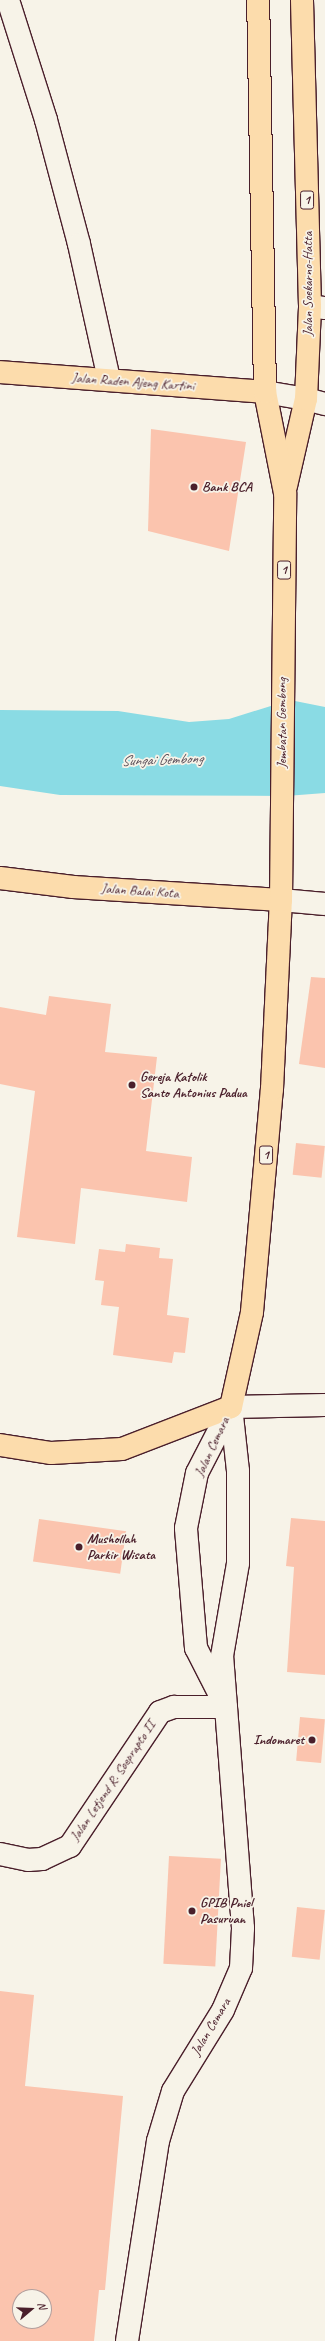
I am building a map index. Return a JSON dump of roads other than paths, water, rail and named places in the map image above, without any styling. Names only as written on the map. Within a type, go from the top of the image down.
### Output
[{"type":"main road","name":"1","points":[[258,0],[265,392],[284,493]]},
{"type":"main road","name":"Jalan Soekarno-Hatta","points":[[302,0],[318,307],[316,402]]},
{"type":"main road","name":"Jalan Raden Ajeng Kartini","points":[[0,372],[109,379],[265,392]]},
{"type":"main road","name":"1","points":[[284,493],[316,402]]},
{"type":"main road","name":"Jembatan Gembong","points":[[281,900],[284,493]]},
{"type":"main road","name":"Jalan Balai Kota","points":[[0,878],[73,887],[281,900]]},
{"type":"main road","name":"1","points":[[231,1407],[252,1312],[272,1090],[281,900]]},
{"type":"main road","points":[[0,1445],[51,1453],[122,1449],[231,1407]]},
{"type":"street","points":[[8,0],[48,127],[79,244],[109,379]]},
{"type":"street","points":[[265,392],[316,402]]},
{"type":"street","points":[[281,900],[325,904]]},
{"type":"street","points":[[231,1407],[325,1405]]},
{"type":"street","name":"Jalan Cemara","points":[[226,1707],[196,1648],[186,1528],[197,1474],[231,1407]]},
{"type":"street","name":"Jalan Cemara","points":[[127,2341],[160,2134],[174,2091],[223,2010],[241,1968],[243,1928],[227,1749],[226,1707],[222,1656],[238,1563],[238,1471],[231,1407]]},
{"type":"street","name":"Jalan Letjend R. Soeprapto II","points":[[0,1854],[28,1860],[42,1859],[70,1846],[160,1712],[174,1707],[226,1707]]},
{"type":"water","name":"Sungai Gembong","points":[[290,700],[325,707],[325,793],[286,796],[60,795],[0,786],[0,710],[118,711],[189,722],[229,719]]},
{"type":"place","name":"Bank BCA","points":[[194,487]]},
{"type":"place","name":"Gereja Katolik Santo Antonius Padua","points":[[132,1085]]},
{"type":"place","name":"Mushollah Parkir Wisata","points":[[79,1547]]},
{"type":"place","name":"Indomaret","points":[[312,1740]]},
{"type":"place","name":"GPIB Pniel Pasuruan","points":[[192,1911]]}]
